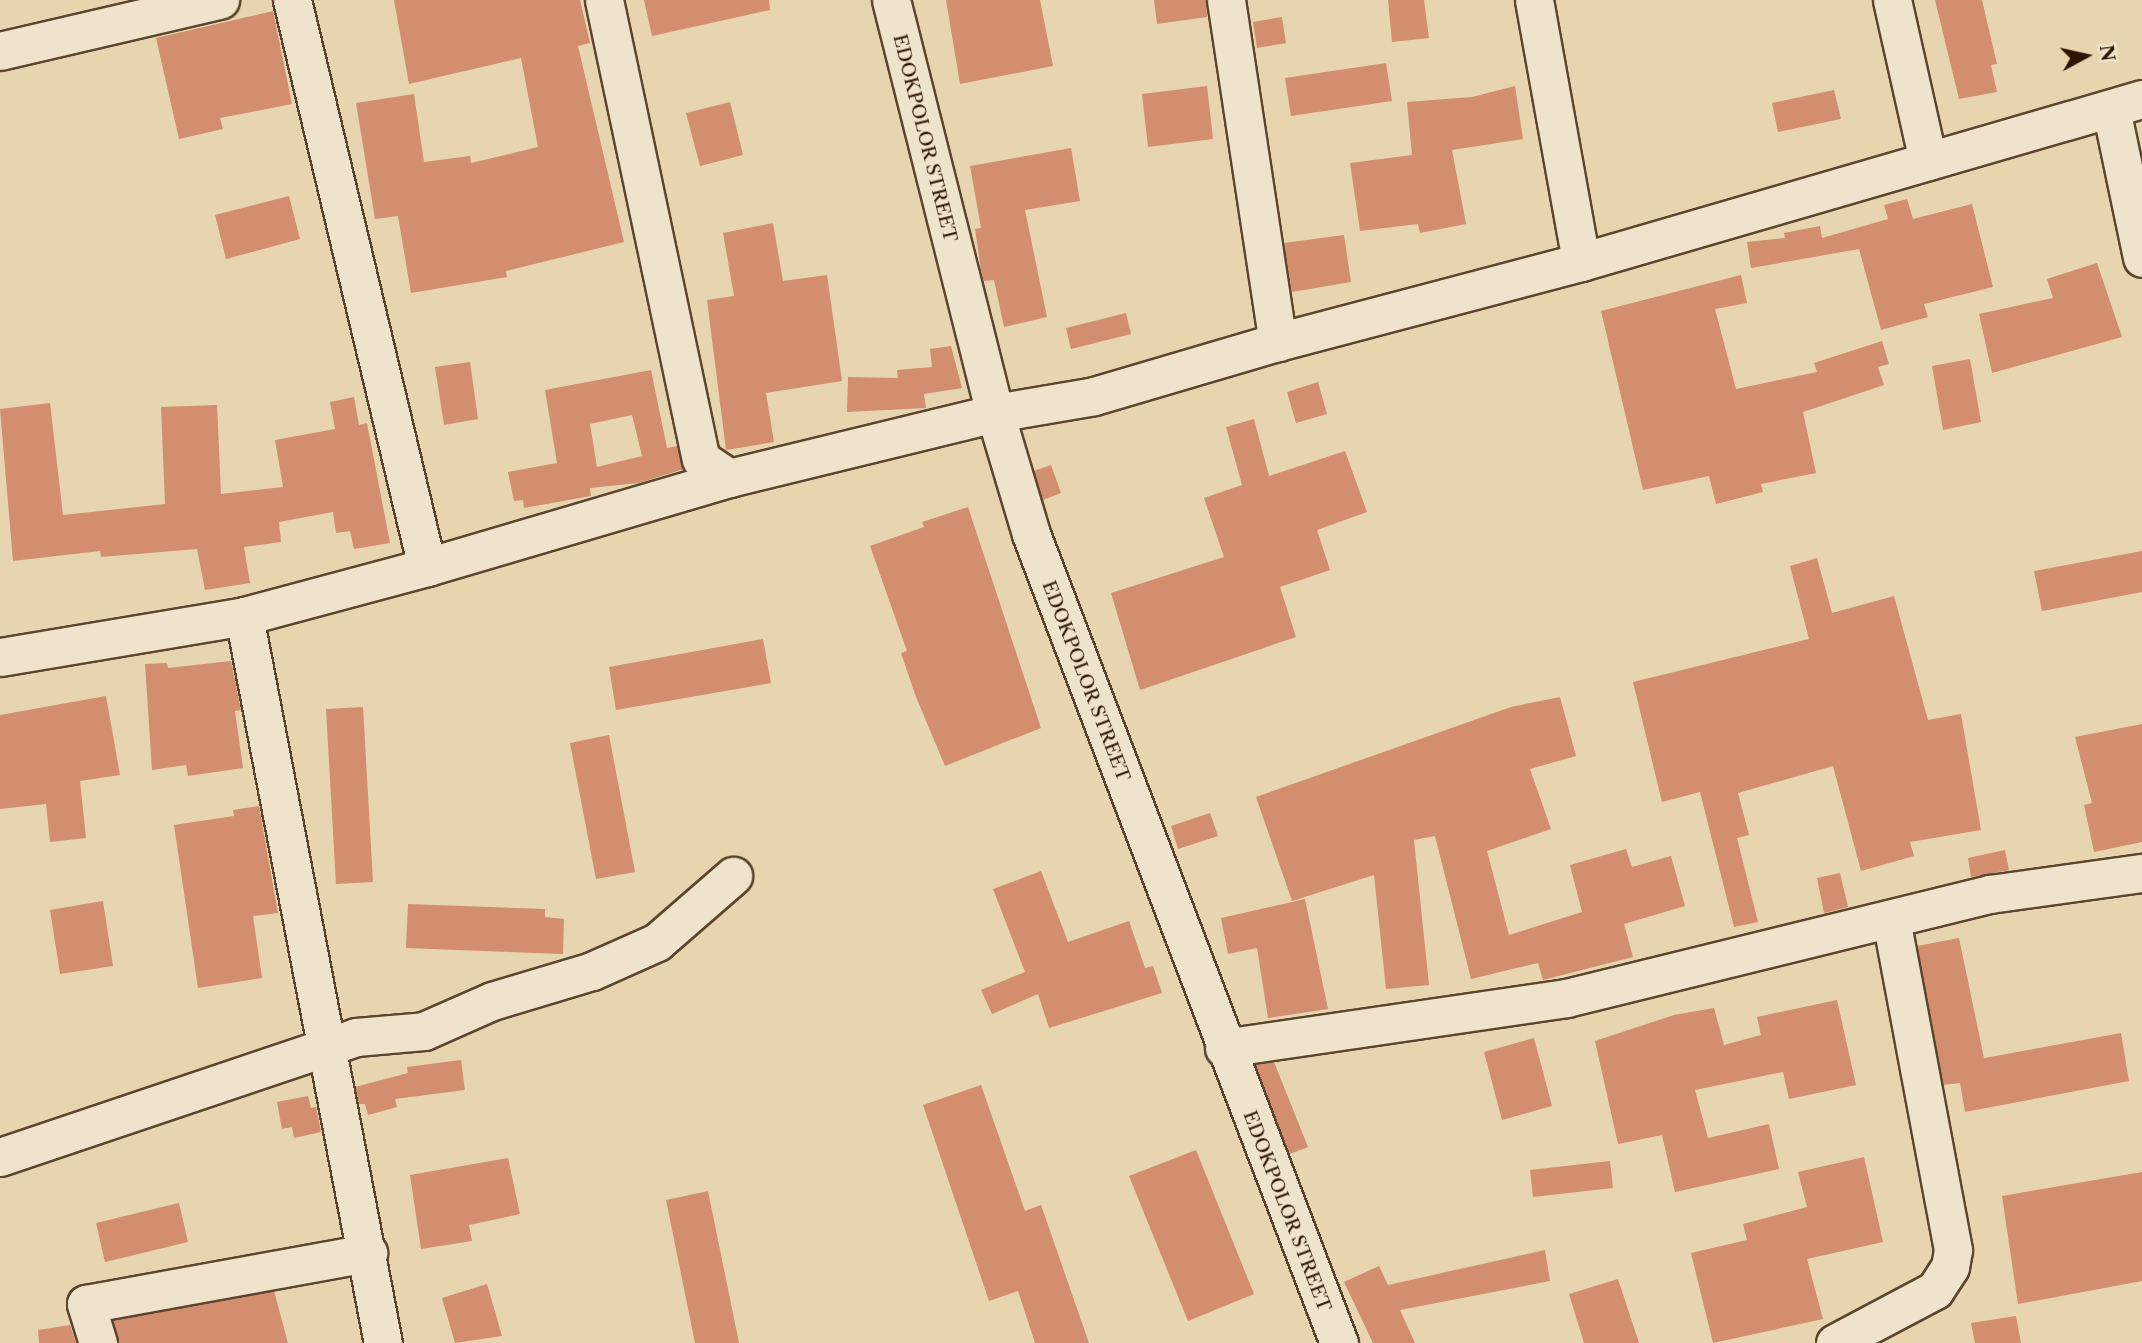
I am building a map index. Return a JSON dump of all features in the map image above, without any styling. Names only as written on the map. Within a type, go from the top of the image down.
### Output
[{"type":"street","points":[[0,51],[220,0]]},
{"type":"street","points":[[292,0],[427,567]]},
{"type":"street","points":[[604,0],[701,459],[729,478]]},
{"type":"street","name":"EDOKPOLOR STREET","points":[[891,0],[995,413],[1031,534],[1224,1048],[1339,1343]]},
{"type":"street","points":[[1226,0],[1278,341]]},
{"type":"street","points":[[1534,0],[1581,262]]},
{"type":"street","points":[[1892,0],[1928,161]]},
{"type":"street","points":[[0,657],[244,616],[427,567],[729,478],[995,413],[1068,403],[1278,341],[1581,262],[2126,104],[2142,258]]},
{"type":"street","points":[[244,616],[324,1050],[368,1253],[383,1343]]},
{"type":"street","points":[[1224,1048],[1566,998],[1990,894],[2142,873]]},
{"type":"street","points":[[0,1157],[356,1037],[424,1031],[492,1001],[592,971],[657,942],[733,876]]},
{"type":"street","points":[[1835,1343],[1935,1290],[1950,1267],[1953,1250],[1891,919]]},
{"type":"street","points":[[98,1343],[86,1304],[368,1253]]},
{"type":"building","points":[[394,0],[580,0],[590,43],[578,46],[624,242],[506,271],[507,277],[411,293],[398,216],[375,219],[356,103],[414,94],[424,162],[470,156],[471,163],[538,147],[521,58],[409,84]]},
{"type":"building","points":[[644,0],[769,0],[770,10],[652,36]]},
{"type":"building","points":[[946,0],[1040,0],[1053,66],[960,84]]},
{"type":"building","points":[[1154,0],[1206,0],[1207,17],[1157,24]]},
{"type":"building","points":[[1388,0],[1424,0],[1429,38],[1392,42]]},
{"type":"building","points":[[1935,0],[1982,0],[1997,64],[1991,65],[1997,92],[1959,99]]},
{"type":"building","points":[[273,11],[292,104],[220,118],[223,129],[179,139],[156,38]]},
{"type":"building","points":[[1282,17],[1286,43],[1257,48],[1253,22]]},
{"type":"building","points":[[1386,63],[1392,101],[1291,116],[1285,78]]},
{"type":"building","points":[[1207,86],[1213,139],[1148,147],[1142,94]]},
{"type":"building","points":[[1515,86],[1523,139],[1452,150],[1466,224],[1420,233],[1418,224],[1360,231],[1350,163],[1412,155],[1407,102],[1472,97]]},
{"type":"building","points":[[1834,90],[1841,119],[1778,132],[1772,103]]},
{"type":"building","points":[[730,102],[743,155],[700,166],[686,113]]},
{"type":"building","points":[[1071,148],[1080,201],[1025,210],[1047,317],[1004,327],[994,280],[984,281],[981,270],[975,229],[981,228],[970,166]]},
{"type":"building","points":[[289,196],[300,239],[226,259],[215,215]]},
{"type":"building","points":[[1907,199],[1913,219],[1972,204],[1993,287],[1924,304],[1928,317],[1881,330],[1859,249],[1751,268],[1747,242],[1785,238],[1784,233],[1820,226],[1822,238],[1888,219],[1884,205]]},
{"type":"building","points":[[773,223],[783,281],[827,275],[842,381],[766,393],[774,442],[726,450],[707,300],[734,296],[723,233]]},
{"type":"building","points":[[1344,235],[1351,282],[1292,292],[1284,243]]},
{"type":"building","points":[[2097,263],[2122,337],[1992,373],[1979,314],[2053,298],[2047,279]]},
{"type":"building","points":[[1741,275],[1747,303],[1715,309],[1736,389],[1817,372],[1814,363],[1882,341],[1889,364],[1878,367],[1884,385],[1803,412],[1816,473],[1761,484],[1763,492],[1716,504],[1709,476],[1643,490],[1601,311]]},
{"type":"building","points":[[1126,313],[1131,334],[1071,349],[1066,328]]},
{"type":"building","points":[[951,346],[962,388],[924,394],[926,408],[847,412],[848,377],[898,378],[897,370],[932,367],[930,349]]},
{"type":"building","points":[[1970,359],[1981,422],[1943,430],[1932,366]]},
{"type":"building","points":[[470,362],[478,419],[444,425],[435,367]]},
{"type":"building","points":[[651,370],[667,448],[677,446],[684,469],[639,483],[590,488],[591,496],[524,508],[523,500],[514,501],[508,472],[557,463],[545,390]],"holes":[[[632,415],[642,456],[597,467],[590,424]]]},
{"type":"building","points":[[1318,382],[1327,414],[1296,423],[1287,392]]},
{"type":"building","points":[[354,397],[359,425],[367,423],[390,543],[354,549],[350,531],[336,533],[333,512],[279,522],[281,542],[244,547],[250,583],[205,590],[197,549],[101,557],[100,551],[13,561],[0,409],[50,403],[63,515],[165,504],[161,407],[217,405],[221,494],[283,487],[275,440],[335,429],[330,402]]},
{"type":"building","points":[[1254,419],[1269,476],[1345,451],[1367,512],[1317,530],[1330,570],[1280,587],[1296,637],[1140,690],[1111,593],[1224,557],[1204,498],[1242,485],[1226,427]]},
{"type":"building","points":[[1051,465],[1061,493],[1043,500],[1034,471]]},
{"type":"building","points":[[968,507],[1041,728],[945,766],[901,653],[907,651],[870,546],[924,527],[922,522]]},
{"type":"building","points":[[2142,551],[2142,592],[2042,611],[2034,571]]},
{"type":"building","points":[[1817,558],[1832,613],[1894,596],[1928,720],[1961,714],[1981,830],[1910,842],[1914,856],[1861,871],[1833,766],[1738,793],[1749,835],[1737,838],[1758,922],[1734,927],[1700,792],[1662,802],[1633,682],[1809,639],[1790,566]]},
{"type":"building","points":[[763,639],[771,683],[616,710],[609,667]]},
{"type":"building","points":[[231,661],[241,710],[235,711],[243,768],[188,776],[186,765],[152,770],[145,664],[167,663],[168,668]]},
{"type":"building","points":[[106,696],[120,775],[80,781],[86,838],[50,842],[46,804],[0,809],[0,715]]},
{"type":"building","points":[[1560,697],[1576,756],[1530,769],[1551,829],[1487,851],[1509,935],[1582,912],[1570,865],[1626,849],[1632,867],[1671,856],[1685,906],[1624,924],[1633,957],[1543,980],[1538,963],[1471,979],[1435,836],[1414,840],[1429,985],[1386,989],[1374,875],[1292,901],[1256,797],[1511,707]]},
{"type":"building","points":[[363,707],[373,882],[336,884],[326,709]]},
{"type":"building","points":[[2142,724],[2142,842],[2094,852],[2084,805],[2092,803],[2075,737]]},
{"type":"building","points":[[609,735],[635,872],[596,879],[570,743]]},
{"type":"building","points":[[259,806],[278,913],[253,916],[262,978],[198,988],[174,825],[234,816],[233,810]]},
{"type":"building","points":[[1210,813],[1218,836],[1178,849],[1171,826]]},
{"type":"building","points":[[2005,850],[2009,870],[1971,877],[1968,858]]},
{"type":"building","points":[[1041,871],[1068,942],[1129,921],[1145,968],[1153,966],[1162,993],[1049,1028],[1038,994],[992,1014],[981,990],[1025,972],[993,889]]},
{"type":"building","points":[[1840,873],[1848,907],[1824,913],[1817,878]]},
{"type":"building","points":[[1305,899],[1328,1009],[1268,1018],[1257,948],[1228,954],[1221,918]]},
{"type":"building","points":[[103,901],[113,966],[60,974],[50,910]]},
{"type":"building","points":[[408,904],[545,909],[545,917],[564,919],[563,954],[406,948]]},
{"type":"building","points":[[1959,938],[1984,1058],[2121,1033],[2129,1081],[1965,1112],[1960,1083],[1943,1085],[1917,946]]},
{"type":"building","points":[[1837,1000],[1856,1085],[1789,1099],[1783,1072],[1695,1090],[1708,1138],[1769,1124],[1779,1169],[1675,1192],[1662,1135],[1618,1144],[1595,1041],[1674,1015],[1714,1008],[1724,1045],[1761,1035],[1757,1017]]},
{"type":"building","points":[[1534,1038],[1552,1106],[1502,1120],[1484,1052]]},
{"type":"building","points":[[461,1060],[465,1090],[395,1099],[397,1107],[368,1115],[365,1104],[359,1104],[355,1087],[408,1073],[407,1067]]},
{"type":"building","points":[[1274,1062],[1308,1147],[1290,1154],[1255,1065]]},
{"type":"building","points":[[981,1085],[1025,1211],[1041,1205],[1089,1343],[1035,1343],[1018,1291],[989,1301],[923,1105]]},
{"type":"building","points":[[308,1096],[311,1108],[316,1107],[321,1132],[294,1138],[292,1127],[282,1129],[277,1102]]},
{"type":"building","points":[[1196,1150],[1254,1294],[1188,1321],[1129,1176]]},
{"type":"building","points":[[1864,1157],[1883,1242],[1807,1259],[1823,1319],[1713,1343],[1691,1253],[1747,1240],[1743,1224],[1807,1207],[1798,1172]]},
{"type":"building","points":[[508,1158],[520,1214],[469,1225],[472,1241],[421,1249],[410,1175]]},
{"type":"building","points":[[1610,1161],[1613,1188],[1533,1197],[1530,1170]]},
{"type":"building","points":[[2142,1172],[2142,1281],[2018,1304],[2002,1196]]},
{"type":"building","points":[[708,1191],[739,1343],[695,1343],[666,1200]]},
{"type":"building","points":[[179,1203],[188,1242],[105,1262],[96,1223]]},
{"type":"building","points":[[1545,1250],[1550,1281],[1400,1310],[1415,1343],[1373,1343],[1344,1282],[1379,1266],[1388,1285]]},
{"type":"building","points":[[1618,1279],[1639,1343],[1584,1343],[1569,1294]]},
{"type":"building","points":[[487,1284],[502,1336],[455,1343],[442,1298]]},
{"type":"building","points":[[274,1291],[288,1343],[118,1343],[113,1320]]},
{"type":"building","points":[[2016,1316],[2021,1343],[1975,1343],[1971,1323]]},
{"type":"building","points":[[70,1325],[76,1343],[39,1343],[38,1330]]}]
